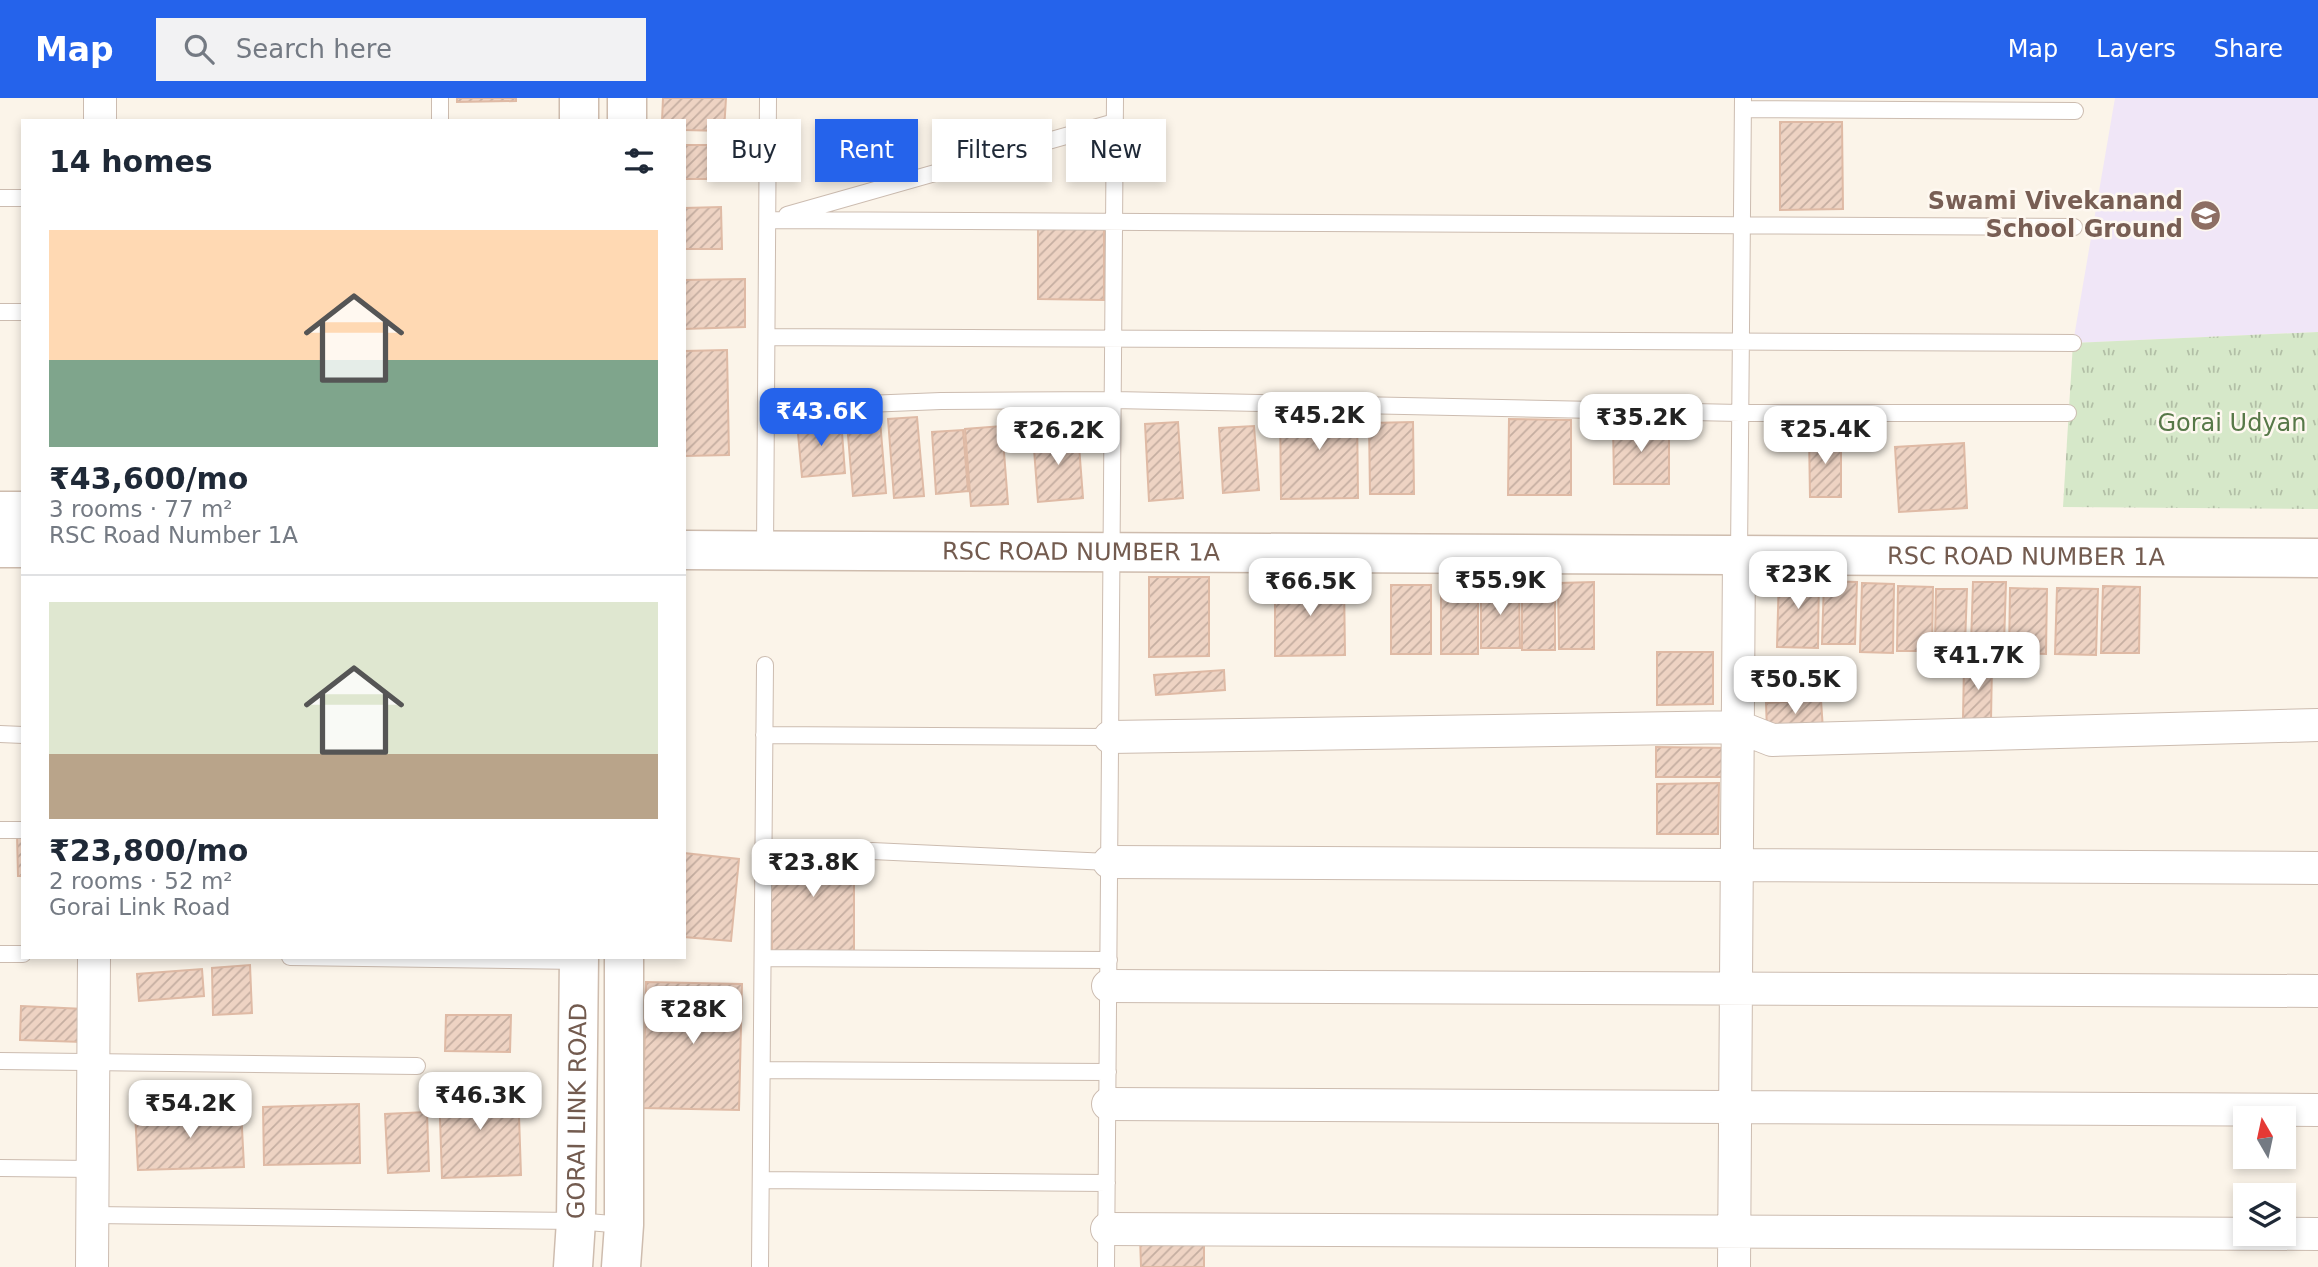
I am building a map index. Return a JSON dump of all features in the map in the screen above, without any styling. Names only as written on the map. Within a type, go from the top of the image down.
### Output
[{"type":"street","points":[[100,98],[100,119]]},
{"type":"street","points":[[579,98],[579,119]]},
{"type":"street","points":[[627,98],[627,119]]},
{"type":"street","points":[[0,511],[21,511]]},
{"type":"street","points":[[0,548],[21,548]]},
{"type":"street","name":"RSC ROAD NUMBER 1A","points":[[686,550],[2318,558]]},
{"type":"street","points":[[1734,1267],[1740,727],[1739,556]]},
{"type":"street","points":[[1110,737],[1740,727],[1772,740],[2318,725]]},
{"type":"street","points":[[1109,862],[2318,868]]},
{"type":"street","points":[[92,1267],[94,959]]},
{"type":"street","points":[[579,959],[624,960]]},
{"type":"street","name":"GORAI LINK ROAD","points":[[573,1267],[576,1222],[579,959]]},
{"type":"street","name":"GORAI LINK ROAD","points":[[621,1267],[624,1225],[624,960]]},
{"type":"street","points":[[1108,973],[1736,989],[2318,991]]},
{"type":"street","points":[[1108,1104],[2318,1110]]},
{"type":"street","points":[[1107,1228],[2318,1234]]},
{"type":"lane","points":[[440,98],[440,119]]},
{"type":"lane","points":[[765,550],[768,98]]},
{"type":"lane","points":[[1115,98],[1115,119]]},
{"type":"lane","points":[[1739,556],[1743,104],[2075,111]]},
{"type":"lane","points":[[768,220],[1066,136]]},
{"type":"lane","points":[[1107,1267],[1114,182]]},
{"type":"lane","points":[[0,198],[21,198]]},
{"type":"lane","points":[[768,220],[2074,227]]},
{"type":"lane","points":[[0,312],[21,312]]},
{"type":"lane","points":[[767,337],[2073,343]]},
{"type":"lane","points":[[766,408],[941,401],[1114,400],[1740,413],[2068,413]]},
{"type":"lane","points":[[760,1267],[765,665]]},
{"type":"lane","points":[[0,734],[21,735]]},
{"type":"lane","points":[[764,735],[1110,737]]},
{"type":"lane","points":[[0,830],[21,830]]},
{"type":"lane","points":[[872,851],[1109,862]]},
{"type":"lane","points":[[0,954],[21,954]]},
{"type":"lane","points":[[763,958],[1108,973]]},
{"type":"lane","points":[[0,1061],[417,1066]]},
{"type":"lane","points":[[762,1070],[1108,1072]]},
{"type":"lane","points":[[0,1168],[93,1170]]},
{"type":"lane","points":[[761,1180],[1107,1183]]},
{"type":"lane","points":[[93,1215],[624,1225]]},
{"type":"shaded area","name":"Swami Vivekanand School Ground","points":[[2115,98],[2318,98],[2318,332],[2073,343]]},
{"type":"green space","name":"Gorai Udyan","points":[[2318,332],[2318,509],[2063,507],[2073,343]]},
{"type":"building","points":[[457,98],[516,98],[516,101],[457,102]]},
{"type":"building","points":[[663,98],[726,98],[725,119],[707,119],[707,131],[686,130],[686,119],[662,119]]},
{"type":"building","points":[[1780,122],[1842,122],[1843,209],[1780,210]]},
{"type":"building","points":[[686,145],[707,145],[707,179],[686,179]]},
{"type":"building","points":[[721,207],[722,249],[686,249],[686,208]]},
{"type":"building","points":[[1038,228],[1104,229],[1104,300],[1038,299]]},
{"type":"building","points":[[745,279],[745,327],[686,329],[686,280]]},
{"type":"building","points":[[727,350],[729,455],[686,456],[686,351]]},
{"type":"building","points":[[1357,406],[1358,498],[1281,499],[1280,407]]},
{"type":"building","points":[[917,417],[924,496],[894,498],[888,419]]},
{"type":"building","points":[[841,419],[845,473],[802,477],[797,423]]},
{"type":"building","points":[[1509,419],[1571,420],[1571,495],[1508,495]]},
{"type":"building","points":[[880,420],[886,493],[853,496],[847,423]]},
{"type":"building","points":[[1178,422],[1183,498],[1149,501],[1145,424]]},
{"type":"building","points":[[1413,422],[1414,494],[1370,494],[1369,423]]},
{"type":"building","points":[[1613,424],[1669,426],[1669,484],[1614,484]]},
{"type":"building","points":[[1002,426],[1008,504],[971,506],[965,429]]},
{"type":"building","points":[[1254,426],[1259,490],[1223,493],[1219,428]]},
{"type":"building","points":[[963,430],[968,491],[936,494],[932,432]]},
{"type":"building","points":[[1078,432],[1083,498],[1038,502],[1033,436]]},
{"type":"building","points":[[1809,435],[1841,435],[1841,497],[1810,497]]},
{"type":"building","points":[[1964,443],[1967,508],[1899,512],[1895,447]]},
{"type":"building","points":[[1779,574],[1819,575],[1818,648],[1777,647]]},
{"type":"building","points":[[1149,577],[1209,577],[1209,656],[1149,657]]},
{"type":"building","points":[[1275,581],[1344,581],[1345,655],[1275,656]]},
{"type":"building","points":[[1824,581],[1857,582],[1855,644],[1822,644]]},
{"type":"building","points":[[1522,582],[1555,582],[1555,650],[1522,650]]},
{"type":"building","points":[[1594,582],[1594,649],[1559,649],[1558,583]]},
{"type":"building","points":[[1973,582],[2006,582],[2004,645],[1971,644]]},
{"type":"building","points":[[1862,583],[1894,584],[1893,653],[1860,652]]},
{"type":"building","points":[[1441,584],[1478,584],[1478,654],[1441,654]]},
{"type":"building","points":[[1391,585],[1431,585],[1431,654],[1391,654]]},
{"type":"building","points":[[1481,585],[1519,585],[1520,648],[1481,648]]},
{"type":"building","points":[[1898,586],[1933,587],[1932,651],[1897,651]]},
{"type":"building","points":[[2103,586],[2140,587],[2139,653],[2101,653]]},
{"type":"building","points":[[2010,588],[2047,589],[2046,654],[2009,653]]},
{"type":"building","points":[[2057,588],[2098,589],[2096,655],[2055,654]]},
{"type":"building","points":[[1936,589],[1967,589],[1965,645],[1935,644]]},
{"type":"building","points":[[1657,652],[1713,652],[1713,704],[1657,705]]},
{"type":"building","points":[[1964,663],[1992,663],[1991,721],[1963,720]]},
{"type":"building","points":[[1224,670],[1225,690],[1156,695],[1154,675]]},
{"type":"building","points":[[1821,700],[1823,730],[1767,731],[1766,703]]},
{"type":"building","points":[[1656,747],[1728,748],[1725,777],[1656,777]]},
{"type":"building","points":[[1719,783],[1718,834],[1657,834],[1657,784]]},
{"type":"building","points":[[17,835],[21,835],[21,876],[18,876]]},
{"type":"building","points":[[858,847],[859,874],[854,874],[854,951],[772,952],[770,849]]},
{"type":"building","points":[[686,853],[739,859],[731,941],[686,937]]},
{"type":"building","points":[[250,965],[252,1013],[213,1015],[212,968]]},
{"type":"building","points":[[202,969],[204,996],[139,1001],[137,974]]},
{"type":"building","points":[[646,982],[742,984],[739,1110],[643,1108]]},
{"type":"building","points":[[21,1006],[84,1009],[83,1042],[20,1040]]},
{"type":"building","points":[[446,1015],[511,1015],[510,1052],[445,1051]]},
{"type":"building","points":[[518,1086],[521,1175],[442,1178],[439,1089]]},
{"type":"building","points":[[359,1104],[360,1163],[264,1165],[263,1107]]},
{"type":"building","points":[[241,1109],[244,1167],[138,1170],[135,1112]]},
{"type":"building","points":[[427,1112],[429,1171],[388,1173],[385,1114]]},
{"type":"building","points":[[1204,1235],[1204,1267],[1141,1267],[1140,1236]]},
{"type":"place","name":"Swami Vivekanand School Ground","points":[[2206,215]]}]
